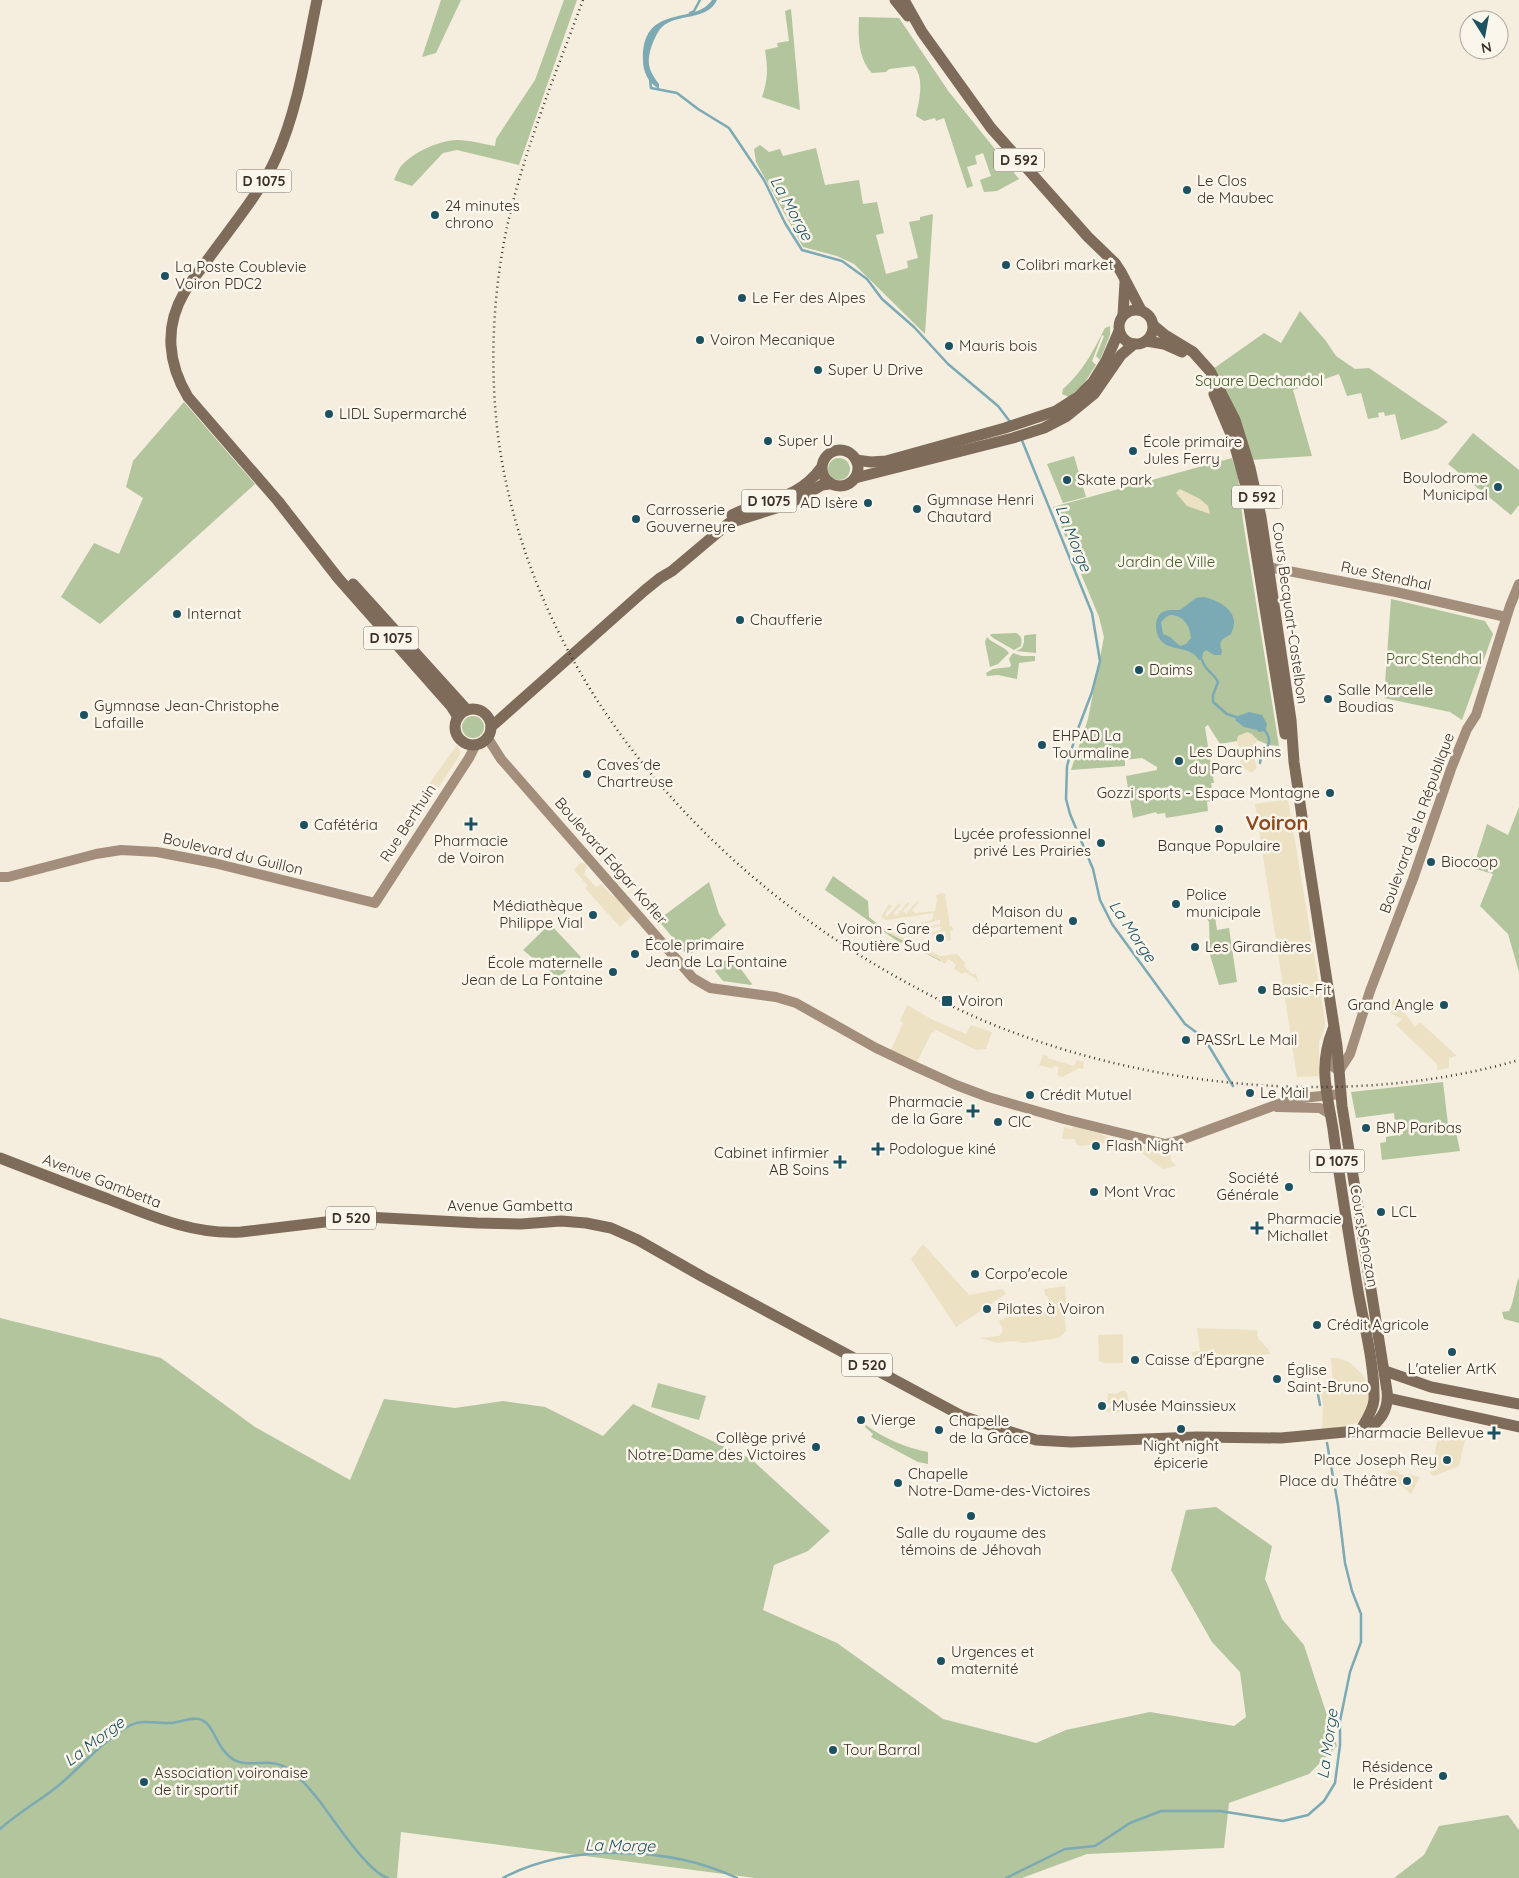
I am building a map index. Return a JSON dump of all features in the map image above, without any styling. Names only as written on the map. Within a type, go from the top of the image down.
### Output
[{"type":"main road","name":"D 1075","points":[[317,0],[291,119],[276,159],[261,186],[184,293],[174,316],[171,334],[173,366],[179,383],[188,397],[278,501],[323,560],[451,706],[463,714]]},
{"type":"main road","name":"D 592","points":[[895,0],[922,32],[991,128],[1056,201],[1115,263],[1140,310]]},
{"type":"main road","name":"D 592","points":[[904,0],[922,32]]},
{"type":"main road","points":[[1125,280],[1123,315],[1118,325],[1119,332],[1127,342],[1134,344]]},
{"type":"main road","points":[[855,478],[1014,438],[1030,433],[1067,416],[1098,388],[1121,355],[1134,344],[1146,341],[1153,331],[1151,318],[1140,310],[1132,309],[1123,315]]},
{"type":"main road","name":"Cours Becquart-Castelbon","points":[[1153,325],[1198,357],[1210,371],[1235,420],[1248,460],[1261,517],[1263,566]]},
{"type":"main road","points":[[856,460],[858,466],[855,478],[850,484],[842,487],[830,484],[822,474],[823,460],[829,453],[837,450],[845,451],[856,460],[886,461],[1005,428],[1056,411],[1078,397],[1093,382],[1106,361],[1119,332]]},
{"type":"main road","name":"Cours Becquart-Castelbon","points":[[1146,341],[1164,344],[1186,354],[1203,374],[1234,439],[1241,462],[1263,566],[1287,746],[1294,762],[1341,1094]]},
{"type":"main road","name":"D 1075","points":[[660,578],[669,564],[713,527],[739,511],[795,492],[805,485],[821,468]]},
{"type":"main road","name":"D 1075","points":[[489,732],[510,709],[660,578],[672,571],[729,524],[789,504],[822,485],[830,484]]},
{"type":"main road","name":"D 1075","points":[[486,715],[510,709]]},
{"type":"main road","points":[[480,711],[486,715],[489,721],[489,732],[473,744],[459,738],[455,728],[463,714],[480,711]]},
{"type":"main road","name":"Cours Becquart-Castelbon","points":[[1327,1095],[1324,1078],[1326,1046],[1333,1028]]},
{"type":"main road","name":"Cours Sénozan","points":[[1341,1094],[1388,1392]]},
{"type":"main road","name":"Cours Sénozan","points":[[1327,1095],[1344,1208],[1368,1341],[1374,1402]]},
{"type":"main road","name":"Avenue Gambetta","points":[[0,1158],[151,1216],[205,1231],[241,1232],[367,1217],[476,1224],[573,1221],[611,1228],[638,1240],[962,1416],[1036,1440],[1071,1442],[1196,1437],[1281,1438],[1360,1431]]},
{"type":"main road","points":[[1344,1208],[1355,1229],[1358,1251],[1367,1261]]},
{"type":"main road","points":[[1385,1371],[1430,1387],[1519,1404]]},
{"type":"main road","points":[[1373,1381],[1388,1392],[1519,1427]]},
{"type":"main road","points":[[1360,1431],[1374,1402],[1388,1392],[1430,1387]]},
{"type":"main road","name":"D 520","points":[[1360,1431],[1367,1430],[1383,1416],[1388,1392]]},
{"type":"street","name":"Rue Stendhal","points":[[1263,566],[1396,592],[1506,617]]},
{"type":"street","name":"Boulevard de la République","points":[[1339,1071],[1350,1054],[1370,991],[1413,878],[1451,769],[1467,729],[1476,715],[1506,617],[1519,584]]},
{"type":"street","name":"Boulevard Edgar Kofler","points":[[489,732],[501,759],[698,982],[720,990],[776,997],[796,1003],[876,1048],[988,1097],[1064,1119],[1166,1144],[1273,1107]]},
{"type":"street","name":"Boulevard Edgar Kofler","points":[[473,744],[501,759]]},
{"type":"street","name":"Rue Berthuin","points":[[375,903],[467,760],[473,744]]},
{"type":"street","name":"Boulevard du Guillon","points":[[0,877],[8,877],[121,850],[157,852],[214,863],[375,903]]},
{"type":"street","name":"Cours Becquart-Castelbon","points":[[1326,1046],[1331,1065],[1339,1071]]},
{"type":"street","points":[[1273,1107],[1292,1099],[1341,1094]]},
{"type":"street","points":[[1273,1107],[1320,1108],[1330,1114]]},
{"type":"green space","points":[[441,0],[461,0],[436,53],[422,57]]},
{"type":"green space","points":[[564,0],[577,0],[519,165],[457,150],[443,153],[412,186],[394,180],[406,161],[434,145],[457,140],[495,146],[496,139],[535,80]]},
{"type":"green space","points":[[791,9],[800,110],[762,97],[767,74],[765,50],[778,47],[777,43],[789,41],[785,11]]},
{"type":"green space","points":[[859,17],[899,18],[949,92],[1019,179],[997,191],[984,192],[980,180],[991,176],[983,153],[975,156],[977,164],[967,167],[973,186],[967,188],[944,118],[936,121],[935,118],[924,121],[916,116],[920,84],[914,66],[872,73],[861,54]]},
{"type":"green space","points":[[760,145],[769,152],[780,149],[783,156],[816,148],[825,185],[859,180],[863,204],[877,202],[884,233],[876,235],[886,274],[908,268],[907,261],[918,258],[909,222],[920,220],[920,217],[933,214],[925,334],[854,264],[837,256],[803,247],[756,162],[754,149]]},
{"type":"green space","name":"Square Dechandol","points":[[1300,311],[1326,341],[1336,356],[1355,369],[1369,368],[1448,422],[1438,429],[1401,440],[1395,414],[1385,416],[1384,412],[1378,413],[1379,417],[1368,419],[1361,393],[1347,396],[1339,374],[1293,390],[1312,456],[1251,460],[1213,369],[1264,333],[1281,343]]},
{"type":"green space","points":[[1110,326],[1110,335],[1100,360],[1096,356],[1104,336],[1102,335],[1092,361],[1096,365],[1083,385],[1069,397],[1062,394],[1063,389],[1077,375],[1087,361],[1105,328]]},
{"type":"green space","points":[[184,402],[255,484],[100,624],[61,597],[94,543],[119,554],[143,498],[126,487],[133,461]]},
{"type":"green space","name":"Boulodrome Municipal","points":[[1473,433],[1519,470],[1519,505],[1511,515],[1448,464]]},
{"type":"green space","name":"Skate park","points":[[1074,456],[1086,497],[1063,503],[1047,464]]},
{"type":"green space","points":[[839,458],[847,461],[850,469],[847,477],[839,480],[831,477],[828,469],[831,461]]},
{"type":"green space","name":"Jardin de Ville","points":[[1232,458],[1238,477],[1243,521],[1279,746],[1269,745],[1256,738],[1238,736],[1237,741],[1220,744],[1208,725],[1205,727],[1214,783],[1211,783],[1214,800],[1207,802],[1208,811],[1166,818],[1165,813],[1157,814],[1156,812],[1133,818],[1126,776],[1157,770],[1157,767],[1142,758],[1125,760],[1125,766],[1071,770],[1088,719],[1104,637],[1099,617],[1053,507]]},
{"type":"green space","name":"Parc Stendhal","points":[[1391,599],[1485,621],[1493,634],[1462,720],[1450,712],[1384,698]]},
{"type":"green space","points":[[1016,633],[1020,637],[1021,646],[1014,650],[990,635],[991,634]]},
{"type":"green space","points":[[1036,634],[1036,653],[1016,651],[1022,648],[1024,636]]},
{"type":"green space","points":[[987,637],[1009,653],[998,664],[990,667],[985,642]]},
{"type":"green space","points":[[1013,653],[1022,656],[1035,656],[1035,661],[1019,663],[1017,679],[998,675],[987,676],[986,673],[993,669],[1010,667],[1009,659]]},
{"type":"green space","points":[[473,716],[481,719],[484,727],[481,735],[473,738],[465,735],[462,727],[465,719]]},
{"type":"green space","points":[[1519,807],[1519,972],[1508,934],[1480,906],[1493,874],[1473,868],[1487,824],[1508,835]]},
{"type":"green space","points":[[833,876],[868,901],[869,917],[880,928],[940,961],[905,942],[900,943],[825,890]]},
{"type":"green space","points":[[709,882],[719,914],[726,925],[709,940],[706,938],[700,943],[702,946],[688,956],[658,920]]},
{"type":"green space","points":[[1214,910],[1217,930],[1229,928],[1237,982],[1219,985],[1210,955],[1209,922],[1206,917],[1200,918],[1199,911]]},
{"type":"green space","points":[[550,924],[581,957],[558,978],[523,950]]},
{"type":"green space","points":[[734,955],[739,962],[737,964],[751,985],[723,981],[715,971],[722,965],[721,963]]},
{"type":"green space","points":[[1443,1082],[1449,1133],[1456,1132],[1460,1151],[1382,1160],[1380,1143],[1386,1142],[1386,1137],[1403,1134],[1402,1123],[1395,1123],[1394,1113],[1356,1118],[1351,1092]]},
{"type":"green space","points":[[1519,1277],[1519,1323],[1504,1319],[1502,1312],[1509,1311],[1511,1308]]},
{"type":"green space","points":[[0,1318],[161,1358],[255,1427],[350,1480],[384,1399],[455,1408],[503,1401],[545,1407],[603,1436],[633,1404],[751,1459],[830,1531],[808,1551],[774,1565],[763,1610],[837,1643],[943,1719],[1036,1743],[1066,1730],[1150,1712],[1234,1726],[1246,1717],[1240,1672],[1212,1642],[1171,1570],[1186,1510],[1216,1507],[1272,1546],[1265,1579],[1282,1619],[1304,1645],[1337,1746],[1309,1774],[1229,1803],[1224,1848],[1087,1854],[1022,1878],[755,1878],[401,1832],[397,1878],[0,1878]]},
{"type":"green space","points":[[658,1383],[706,1396],[699,1420],[651,1407]]},
{"type":"green space","points":[[866,1425],[896,1442],[928,1452],[928,1464],[918,1462],[871,1437],[873,1434],[865,1427]]},
{"type":"green space","points":[[1508,1815],[1519,1830],[1519,1878],[1394,1878],[1424,1855],[1439,1826]]},
{"type":"shaded area","points":[[1180,489],[1200,499],[1208,506],[1210,514],[1187,506],[1176,493]]},
{"type":"shaded area","points":[[1247,732],[1252,734],[1257,740],[1254,757],[1257,768],[1252,773],[1246,769],[1242,770],[1237,741],[1238,736]]},
{"type":"shaded area","points":[[457,745],[460,755],[432,797],[424,791]]},
{"type":"shaded area","points":[[1288,799],[1325,1020],[1325,1027],[1319,1042],[1319,1076],[1297,1077],[1255,804]]},
{"type":"shaded area","points":[[580,863],[585,863],[587,866],[584,874],[596,887],[601,884],[612,896],[617,897],[633,915],[620,927],[585,888],[588,886],[574,870]]},
{"type":"shaded area","points":[[942,893],[945,895],[950,926],[952,926],[953,930],[950,931],[951,940],[947,941],[946,938],[935,940],[934,938],[946,935],[945,931],[929,935],[928,933],[941,930],[940,926],[923,930],[923,928],[940,924],[940,920],[917,925],[932,920],[934,913],[886,920],[881,917],[889,904],[892,906],[885,914],[887,917],[899,903],[901,905],[894,913],[896,916],[908,902],[910,903],[903,911],[906,914],[917,901],[919,902],[912,910],[915,913],[935,911],[936,895]]},
{"type":"shaded area","points":[[880,926],[940,956],[957,954],[965,963],[964,966],[972,974],[976,974],[979,983],[965,972],[962,974],[954,969],[956,964],[948,959],[945,964],[879,928]]},
{"type":"shaded area","points":[[1385,1000],[1395,1000],[1415,1027],[1420,1022],[1457,1056],[1449,1058],[1449,1068],[1437,1070],[1437,1064],[1396,1025],[1402,1019],[1378,1007]]},
{"type":"shaded area","points":[[907,1005],[933,1020],[966,1034],[971,1025],[992,1032],[986,1049],[976,1050],[936,1030],[934,1033],[932,1032],[917,1062],[891,1050],[903,1023],[900,1021]]},
{"type":"shaded area","points":[[1043,1055],[1074,1066],[1077,1060],[1084,1062],[1083,1069],[1079,1068],[1062,1077],[1057,1075],[1059,1067],[1054,1066],[1053,1069],[1039,1065]]},
{"type":"shaded area","points":[[1073,1125],[1122,1140],[1123,1137],[1138,1141],[1138,1144],[1159,1151],[1160,1148],[1170,1150],[1171,1160],[1176,1166],[1163,1169],[1136,1149],[1114,1142],[1081,1146],[1077,1145],[1074,1139],[1062,1139],[1064,1127],[1072,1129]]},
{"type":"shaded area","points":[[923,1244],[969,1295],[1002,1289],[1006,1294],[956,1327],[911,1259]]},
{"type":"shaded area","points":[[1065,1286],[1066,1303],[1071,1303],[1071,1307],[1064,1307],[1066,1331],[1059,1338],[1023,1343],[1014,1341],[997,1343],[981,1338],[999,1336],[1003,1330],[999,1321],[1007,1317],[1050,1312],[1048,1297],[1045,1295],[1044,1289]]},
{"type":"shaded area","points":[[1197,1328],[1257,1330],[1258,1338],[1269,1350],[1270,1354],[1196,1360],[1193,1358],[1192,1352],[1200,1351]]},
{"type":"shaded area","points":[[1123,1334],[1123,1363],[1104,1363],[1099,1361],[1098,1335]]},
{"type":"shaded area","points":[[1331,1358],[1338,1358],[1349,1362],[1359,1371],[1369,1389],[1370,1398],[1367,1410],[1359,1421],[1350,1427],[1322,1429],[1323,1405],[1320,1387],[1333,1385]]},
{"type":"shaded area","points":[[1121,1391],[1126,1391],[1129,1401],[1129,1408],[1126,1413],[1106,1412],[1111,1407],[1111,1404],[1107,1403],[1108,1393],[1117,1394]]},
{"type":"shaded area","name":"Place Joseph Rey","points":[[1439,1434],[1465,1440],[1459,1466],[1434,1476],[1430,1474]]},
{"type":"shaded area","name":"Place du Théâtre","points":[[1390,1469],[1399,1472],[1399,1474],[1420,1477],[1411,1494],[1386,1473]]},
{"type":"water","points":[[712,0],[717,0],[713,7],[707,11],[668,23],[662,27],[655,37],[649,59],[650,68],[659,84],[659,89],[649,80],[643,64],[645,42],[651,30],[660,22],[704,8]]},
{"type":"water","points":[[1204,597],[1223,605],[1234,620],[1231,634],[1221,642],[1221,655],[1214,655],[1206,650],[1203,653],[1202,660],[1199,660],[1188,651],[1162,642],[1156,627],[1157,619],[1161,613],[1168,610],[1180,610],[1196,598]],"holes":[[[1175,615],[1185,622],[1191,638],[1186,644],[1180,646],[1170,637],[1163,634],[1161,622],[1166,617]]]},
{"type":"water","points":[[1249,712],[1262,715],[1267,724],[1265,731],[1259,732],[1244,727],[1235,720],[1238,716]]},
{"type":"waterway","name":"La Morge","points":[[690,13],[694,11],[700,0]]},
{"type":"waterway","name":"La Morge","points":[[650,79],[651,88],[677,93],[698,109],[729,128],[764,180],[785,223],[802,250],[842,261],[867,279],[882,299],[914,327],[948,364],[998,406],[1011,423]]},
{"type":"waterway","name":"La Morge","points":[[1021,438],[1092,613],[1100,661],[1092,692],[1076,734],[1067,766],[1066,799],[1070,814],[1093,869],[1100,900],[1112,924],[1185,1024],[1204,1038],[1233,1086]]},
{"type":"waterway","points":[[1202,660],[1218,682],[1213,695],[1213,702],[1227,714],[1239,718]]},
{"type":"waterway","points":[[1260,763],[1269,743],[1268,735],[1264,729]]},
{"type":"waterway","name":"La Morge","points":[[1317,1389],[1320,1405]]},
{"type":"waterway","name":"La Morge","points":[[1006,1878],[1065,1849],[1095,1846],[1130,1823],[1161,1811],[1220,1811],[1283,1821],[1308,1815],[1324,1801],[1335,1783],[1340,1745],[1340,1721],[1350,1672],[1361,1642],[1361,1614],[1352,1591],[1345,1563],[1338,1505],[1327,1443]]},
{"type":"waterway","name":"La Morge","points":[[0,1829],[58,1786],[112,1737],[131,1725],[141,1722],[172,1723],[199,1719],[210,1727],[223,1750],[234,1760],[247,1763],[278,1764],[298,1776],[361,1856],[380,1874],[388,1878]]},
{"type":"waterway","name":"La Morge","points":[[503,1878],[529,1867],[558,1859],[588,1854],[620,1853],[651,1855],[681,1860],[710,1867],[737,1878]]},
{"type":"railway","points":[[583,0],[548,93],[509,217],[498,279],[495,310],[494,373],[498,436],[516,521],[545,603],[584,679],[633,751],[689,816],[752,876],[820,929],[893,975],[984,1021],[1075,1053],[1137,1068],[1201,1079],[1266,1085],[1331,1087],[1395,1083],[1458,1074],[1519,1060]]},
{"type":"place","name":"Le Clos de Maubec","points":[[1187,190]]},
{"type":"place","name":"24 minutes chrono","points":[[435,215]]},
{"type":"place","name":"Colibri market","points":[[1006,265]]},
{"type":"place","name":"La Poste Coublevie Voiron PDC2","points":[[165,276]]},
{"type":"place","name":"Le Fer des Alpes","points":[[742,298]]},
{"type":"place","name":"Voiron Mecanique","points":[[700,340]]},
{"type":"place","name":"Mauris bois","points":[[949,346]]},
{"type":"place","name":"Super U Drive","points":[[818,370]]},
{"type":"place","name":"LIDL Supermarché","points":[[329,414]]},
{"type":"place","name":"Super U","points":[[768,441]]},
{"type":"place","name":"École primaire Jules Ferry","points":[[1133,451]]},
{"type":"place","name":"Skate park","points":[[1067,480]]},
{"type":"place","name":"Boulodrome Municipal","points":[[1498,487]]},
{"type":"place","name":"AD Isère","points":[[868,503]]},
{"type":"place","name":"Gymnase Henri Chautard","points":[[917,509]]},
{"type":"place","name":"Carrosserie Gouverneyre","points":[[636,519]]},
{"type":"place","name":"Internat","points":[[177,614]]},
{"type":"place","name":"Chaufferie","points":[[740,620]]},
{"type":"place","name":"Daims","points":[[1139,670]]},
{"type":"place","name":"Salle Marcelle Boudias","points":[[1328,699]]},
{"type":"place","name":"Gymnase Jean-Christophe Lafaille","points":[[84,715]]},
{"type":"place","name":"EHPAD La Tourmaline","points":[[1042,745]]},
{"type":"place","name":"Les Dauphins du Parc","points":[[1179,761]]},
{"type":"place","name":"Caves de Chartreuse","points":[[587,774]]},
{"type":"place","name":"Gozzi sports - Espace Montagne","points":[[1330,793]]},
{"type":"place","name":"Pharmacie de Voiron","points":[[471,824]]},
{"type":"place","name":"Cafétéria","points":[[304,825]]},
{"type":"place","name":"Banque Populaire","points":[[1219,829]]},
{"type":"place","name":"Lycée professionnel privé Les Prairies","points":[[1101,843]]},
{"type":"place","name":"Biocoop","points":[[1431,862]]},
{"type":"place","name":"Police municipale","points":[[1176,904]]},
{"type":"place","name":"Médiathèque Philippe Vial","points":[[593,915]]},
{"type":"place","name":"Maison du département","points":[[1073,921]]},
{"type":"place","name":"Voiron - Gare Routière Sud","points":[[940,938]]},
{"type":"place","name":"Les Girandières","points":[[1195,947]]},
{"type":"place","name":"École primaire Jean de La Fontaine","points":[[635,954]]},
{"type":"place","name":"École maternelle Jean de La Fontaine","points":[[613,972]]},
{"type":"place","name":"Basic-Fit","points":[[1262,990]]},
{"type":"place","name":"Voiron","points":[[947,1001]]},
{"type":"place","name":"Grand Angle","points":[[1444,1005]]},
{"type":"place","name":"PASSrL Le Mail","points":[[1186,1040]]},
{"type":"place","name":"Le Mail","points":[[1250,1093]]},
{"type":"place","name":"Crédit Mutuel","points":[[1030,1095]]},
{"type":"place","name":"Pharmacie de la Gare","points":[[973,1111]]},
{"type":"place","name":"CIC","points":[[998,1122]]},
{"type":"place","name":"BNP Paribas","points":[[1366,1128]]},
{"type":"place","name":"Flash Night","points":[[1096,1146]]},
{"type":"place","name":"Podologue kiné","points":[[878,1149]]},
{"type":"place","name":"Cabinet infirmier AB Soins","points":[[840,1162]]},
{"type":"place","name":"Société Générale","points":[[1289,1187]]},
{"type":"place","name":"Mont Vrac","points":[[1094,1192]]},
{"type":"place","name":"LCL","points":[[1381,1212]]},
{"type":"place","name":"Pharmacie Michallet","points":[[1257,1228]]},
{"type":"place","name":"Corpo'ecole","points":[[975,1274]]},
{"type":"place","name":"Pilates à Voiron","points":[[987,1309]]},
{"type":"place","name":"Crédit Agricole","points":[[1317,1325]]},
{"type":"place","name":"L'atelier ArtK","points":[[1452,1352]]},
{"type":"place","name":"Caisse d'Épargne","points":[[1135,1360]]},
{"type":"place","name":"Église Saint-Bruno","points":[[1277,1379]]},
{"type":"place","name":"Musée Mainssieux","points":[[1102,1406]]},
{"type":"place","name":"Vierge","points":[[861,1420]]},
{"type":"place","name":"Night night épicerie","points":[[1181,1429]]},
{"type":"place","name":"Chapelle de la Grâce","points":[[939,1430]]},
{"type":"place","name":"Pharmacie Bellevue","points":[[1494,1433]]},
{"type":"place","name":"Collège privé Notre-Dame des Victoires","points":[[816,1447]]},
{"type":"place","name":"Place Joseph Rey","points":[[1447,1460]]},
{"type":"place","name":"Place du Théâtre","points":[[1407,1481]]},
{"type":"place","name":"Chapelle Notre-Dame-des-Victoires","points":[[898,1483]]},
{"type":"place","name":"Salle du royaume des témoins de Jéhovah","points":[[971,1516]]},
{"type":"place","name":"Urgences et maternité","points":[[941,1661]]},
{"type":"place","name":"Tour Barral","points":[[833,1750]]},
{"type":"place","name":"Résidence le Président","points":[[1443,1776]]},
{"type":"place","name":"Association voironaise de tir sportif","points":[[144,1782]]},
{"type":"district","name":"Voiron","points":[[1277,823]]}]
